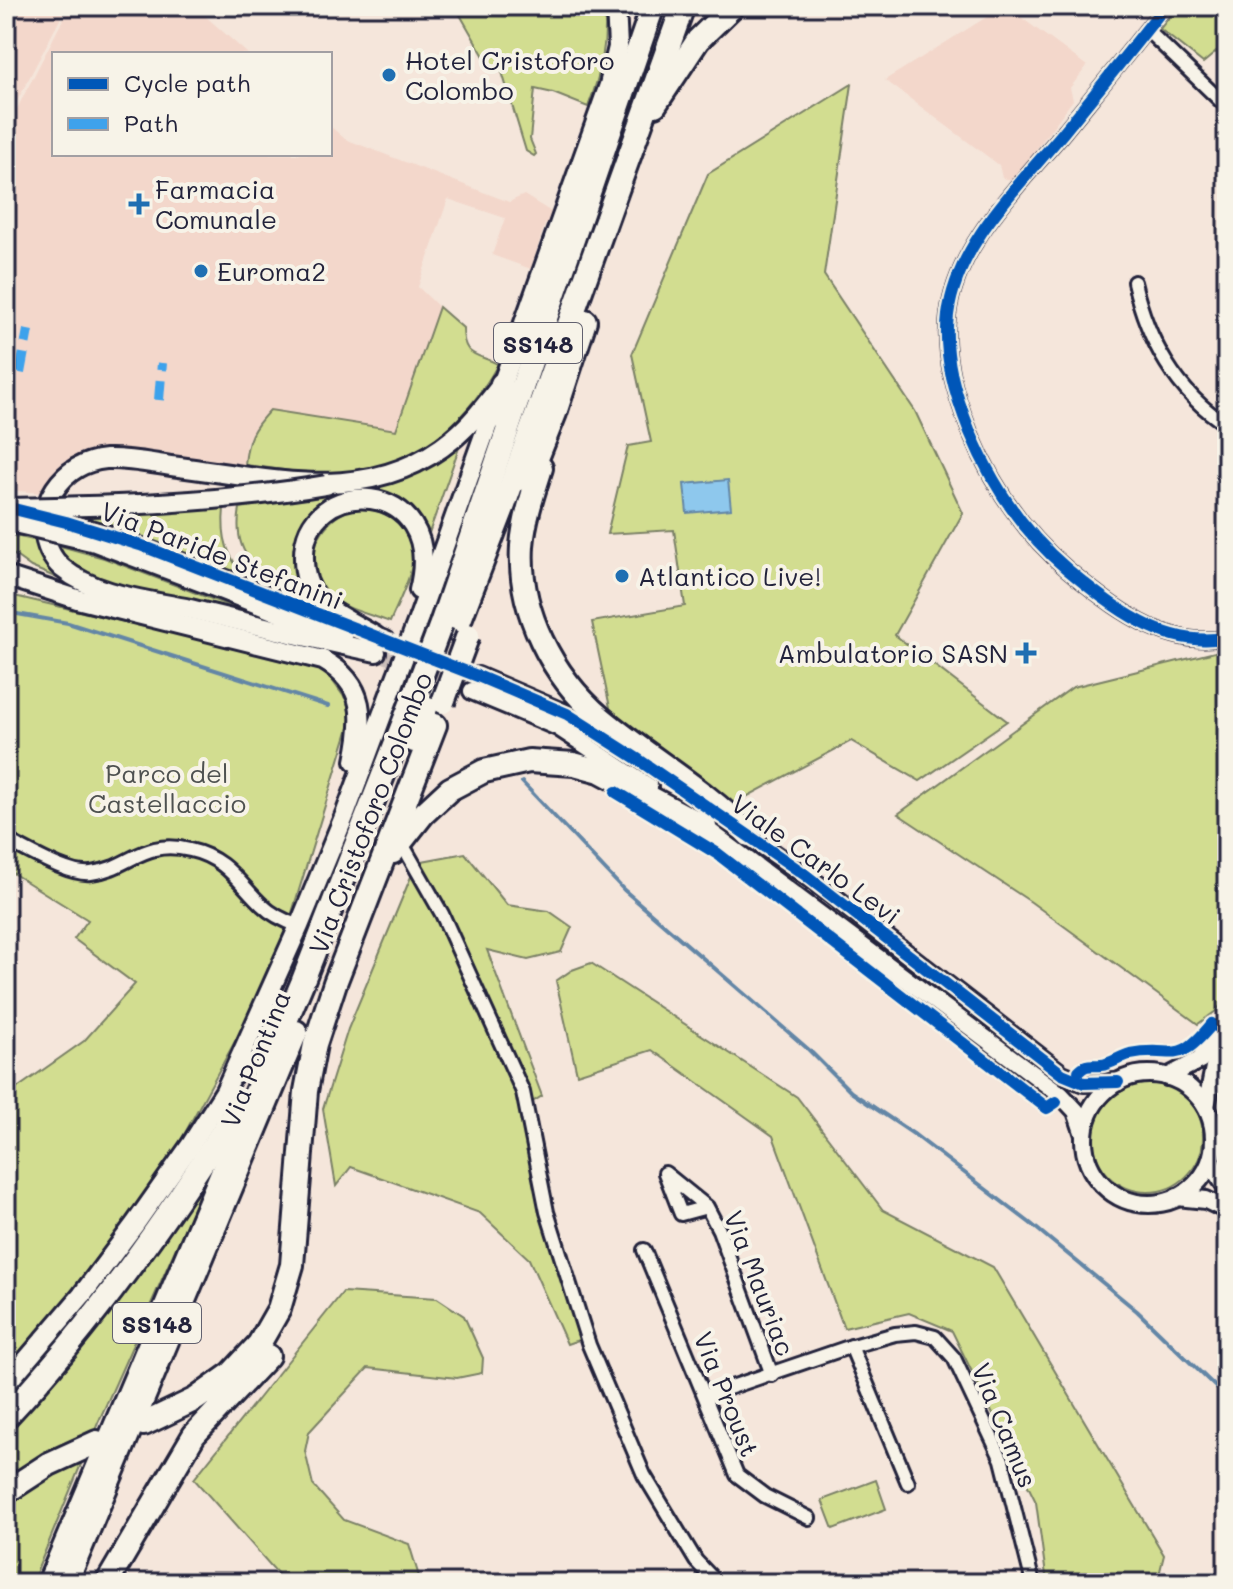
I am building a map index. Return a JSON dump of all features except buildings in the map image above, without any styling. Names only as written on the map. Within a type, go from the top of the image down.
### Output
[{"type":"highway","name":"Via Cristoforo Colombo","points":[[455,630],[503,444],[653,6]]},
{"type":"highway","name":"Via Cristoforo Colombo","points":[[455,630],[503,508],[683,6]]},
{"type":"highway","points":[[637,133],[698,40],[733,6]]},
{"type":"highway","points":[[598,119],[635,61]]},
{"type":"highway","name":"Via Cristoforo Colombo","points":[[267,1064],[421,693],[455,630],[555,413],[638,167],[637,133]]},
{"type":"highway","points":[[502,384],[506,425],[503,444]]},
{"type":"highway","points":[[555,413],[522,547],[527,599],[543,643],[559,672],[593,710],[716,802],[749,835]]},
{"type":"highway","name":"Via Cristoforo Colombo","points":[[144,1424],[188,1404],[224,1381],[255,1349],[275,1317],[292,1265],[306,1091],[320,1027],[378,873],[421,693]]},
{"type":"highway","name":"Via Pontina","points":[[66,1583],[287,1054],[421,693]]},
{"type":"highway","points":[[378,873],[431,806],[458,784],[499,766],[529,761],[574,764],[600,771],[705,827]]},
{"type":"highway","points":[[6,1417],[76,1337],[141,1254],[267,1064]]},
{"type":"highway","name":"Via Pontina","points":[[49,1583],[267,1064]]},
{"type":"highway","points":[[107,1583],[194,1435],[265,1360],[289,1321],[306,1246],[309,1147],[306,1091]]},
{"type":"highway","points":[[6,1492],[49,1464],[97,1442]]},
{"type":"main road","name":"Via Cristoforo Colombo","points":[[6,1384],[82,1295],[210,1117],[238,1067],[346,812],[421,693],[419,617],[598,119],[617,53],[616,6]]},
{"type":"main road","points":[[7,512],[195,503],[381,476],[428,457],[467,426],[502,384]]},
{"type":"main road","points":[[326,485],[115,459],[94,461],[77,468],[58,485],[49,499],[45,537],[52,557],[65,570],[103,589],[379,645]]},
{"type":"main road","points":[[379,645],[321,602],[310,587],[304,551],[309,533],[323,513],[340,502],[361,498],[383,501],[412,523],[420,539],[424,559],[419,617]]},
{"type":"main road","points":[[6,576],[77,599],[304,654],[333,666],[349,681],[361,708],[361,728],[346,812]]},
{"type":"street","points":[[1165,6],[976,242],[952,296],[947,325],[948,355],[958,400],[984,463],[1014,513],[1048,552],[1102,596],[1149,625],[1195,641],[1227,637]]},
{"type":"street","points":[[1147,30],[1227,107]]},
{"type":"street","points":[[1134,282],[1141,310],[1167,366],[1191,397],[1227,425]]},
{"type":"street","name":"Via Paride Stefanini","points":[[7,512],[116,537],[214,581],[379,645]]},
{"type":"street","name":"Viale Carlo Levi","points":[[1084,1135],[1076,1111],[1061,1095],[705,827],[558,727],[475,683],[575,718],[749,835],[836,898],[1062,1074],[1084,1083],[1118,1082]]},
{"type":"street","points":[[6,840],[64,867],[89,873],[153,849],[175,847],[196,851],[231,871],[269,911],[299,926]]},
{"type":"street","points":[[401,842],[442,914],[523,1092],[547,1212],[589,1345],[638,1460],[696,1561],[717,1583]]},
{"type":"street","points":[[1167,1077],[1200,1060],[1227,1026]]},
{"type":"street","points":[[1206,1107],[1214,1067],[1227,1048]]},
{"type":"street","points":[[1211,1159],[1192,1188],[1177,1197],[1151,1204],[1138,1203],[1113,1193],[1094,1174],[1085,1148],[1084,1135],[1091,1110],[1098,1099],[1118,1082],[1142,1074],[1167,1077],[1193,1091],[1206,1107],[1213,1130],[1211,1159],[1227,1188]]},
{"type":"street","points":[[1177,1197],[1206,1200],[1227,1210]]},
{"type":"street","name":"Via Mauriac","points":[[707,1207],[719,1230],[772,1375]]},
{"type":"street","name":"Via Proust","points":[[644,1250],[737,1475],[765,1496],[809,1518]]},
{"type":"street","name":"Via Camus","points":[[705,1396],[895,1334],[916,1332],[935,1337],[954,1358],[1002,1460],[1033,1583]]},
{"type":"street","points":[[851,1346],[908,1483]]},
{"type":"shaded area","points":[[6,6],[67,6],[6,122]]},
{"type":"shaded area","name":"Euroma2","points":[[70,6],[209,6],[203,14],[246,52],[52,52],[52,156],[332,156],[332,128],[345,139],[509,202],[524,195],[553,213],[549,224],[545,224],[531,269],[492,255],[505,218],[448,199],[418,287],[439,307],[396,431],[270,410],[246,444],[245,465],[119,452],[82,453],[41,493],[6,490],[6,130]]},
{"type":"shaded area","points":[[1011,10],[1087,66],[1070,88],[1073,100],[1013,180],[1002,178],[999,165],[885,80],[990,15]]},
{"type":"green space","points":[[455,6],[604,6],[602,58],[588,107],[535,89],[530,139],[536,154],[534,156],[526,151],[502,72],[489,65]]},
{"type":"green space","points":[[1178,6],[1227,6],[1227,43],[1203,63],[1160,29]]},
{"type":"green space","points":[[852,84],[824,275],[915,411],[963,513],[895,635],[1007,721],[920,781],[851,741],[733,804],[612,717],[592,622],[685,606],[674,530],[607,534],[628,446],[651,442],[632,354],[708,174]]},
{"type":"green space","points":[[439,307],[463,328],[465,344],[472,353],[498,364],[468,408],[450,427],[407,456],[358,472],[320,474],[245,465],[252,435],[270,410],[396,430]]},
{"type":"green space","points":[[461,442],[428,536],[403,502],[363,489],[391,479]]},
{"type":"green space","points":[[341,492],[315,509],[294,544],[293,558],[302,589],[252,562],[240,540],[240,508]]},
{"type":"green space","points":[[224,508],[227,547],[247,580],[72,514],[144,514]]},
{"type":"green space","points":[[355,508],[377,511],[397,521],[410,538],[413,561],[407,584],[390,622],[333,599],[318,581],[314,568],[313,556],[322,531],[342,513]]},
{"type":"green space","points":[[6,534],[38,541],[56,575],[62,580],[31,567],[6,549]]},
{"type":"green space","points":[[53,544],[104,558],[269,621],[94,580],[77,572]]},
{"type":"green space","name":"Parco del Castellaccio","points":[[6,594],[324,669],[347,701],[351,721],[275,968],[168,1164],[28,1347],[6,1368],[6,1096],[84,1041],[135,984],[74,939],[88,920],[6,869]]},
{"type":"green space","points":[[1227,649],[1227,998],[1198,1024],[1031,902],[898,814],[1073,687]]},
{"type":"green space","points":[[465,853],[507,905],[549,911],[572,927],[561,952],[528,960],[487,950],[542,1096],[526,1106],[541,1180],[587,1337],[567,1344],[529,1259],[480,1213],[351,1167],[336,1186],[323,1109],[348,1029],[417,862]]},
{"type":"green space","points":[[591,963],[797,1097],[883,1210],[993,1267],[1164,1555],[1157,1583],[1047,1583],[1036,1502],[952,1331],[909,1313],[844,1328],[773,1136],[652,1050],[577,1074],[556,981],[572,970]]},
{"type":"green space","points":[[1148,1082],[1169,1086],[1187,1098],[1199,1116],[1203,1137],[1199,1158],[1187,1176],[1169,1188],[1148,1192],[1127,1188],[1109,1176],[1097,1158],[1093,1137],[1097,1116],[1109,1098],[1127,1086]]},
{"type":"green space","points":[[195,1150],[207,1178],[98,1423],[32,1583],[6,1583],[6,1397],[33,1369],[168,1196]]},
{"type":"green space","points":[[343,1292],[437,1298],[464,1316],[483,1358],[482,1373],[457,1378],[368,1368],[309,1432],[305,1451],[313,1485],[344,1520],[409,1544],[421,1583],[286,1583],[194,1479]]},
{"type":"green space","points":[[876,1480],[886,1509],[833,1529],[822,1500]]},
{"type":"water","points":[[728,480],[731,509],[687,513],[684,484]]},
{"type":"waterway","points":[[6,612],[68,623],[328,706]]},
{"type":"waterway","points":[[522,782],[624,890],[808,1049],[851,1092],[915,1135],[1030,1223],[1137,1311],[1227,1398]]},
{"type":"tunnel","points":[[385,640],[478,676]]},
{"type":"tunnel","points":[[380,653],[472,691]]},
{"type":"marked path","points":[[20,373],[28,330]]},
{"type":"marked path","points":[[159,400],[162,363]]},
{"type":"cycle path","points":[[1165,6],[992,217],[977,240],[954,289],[948,315],[947,345],[955,389],[979,452],[1010,506],[1051,555],[1084,583],[1141,622],[1183,637],[1205,640],[1227,637]]},
{"type":"cycle path","points":[[6,507],[140,545],[567,714],[804,874],[1062,1074],[1084,1083],[1118,1082]]},
{"type":"cycle path","points":[[616,792],[718,854],[1047,1108],[1056,1102]]},
{"type":"cycle path","points":[[1079,1071],[1086,1066],[1105,1064],[1130,1054],[1182,1051],[1212,1024],[1216,1026]]},
{"type":"place","name":"Hotel Cristoforo Colombo","points":[[389,75]]},
{"type":"place","name":"Farmacia Comunale","points":[[139,204]]},
{"type":"place","name":"Euroma2","points":[[201,271]]},
{"type":"place","name":"Atlantico Live!","points":[[622,576]]},
{"type":"place","name":"Ambulatorio SASN","points":[[1026,653]]}]
